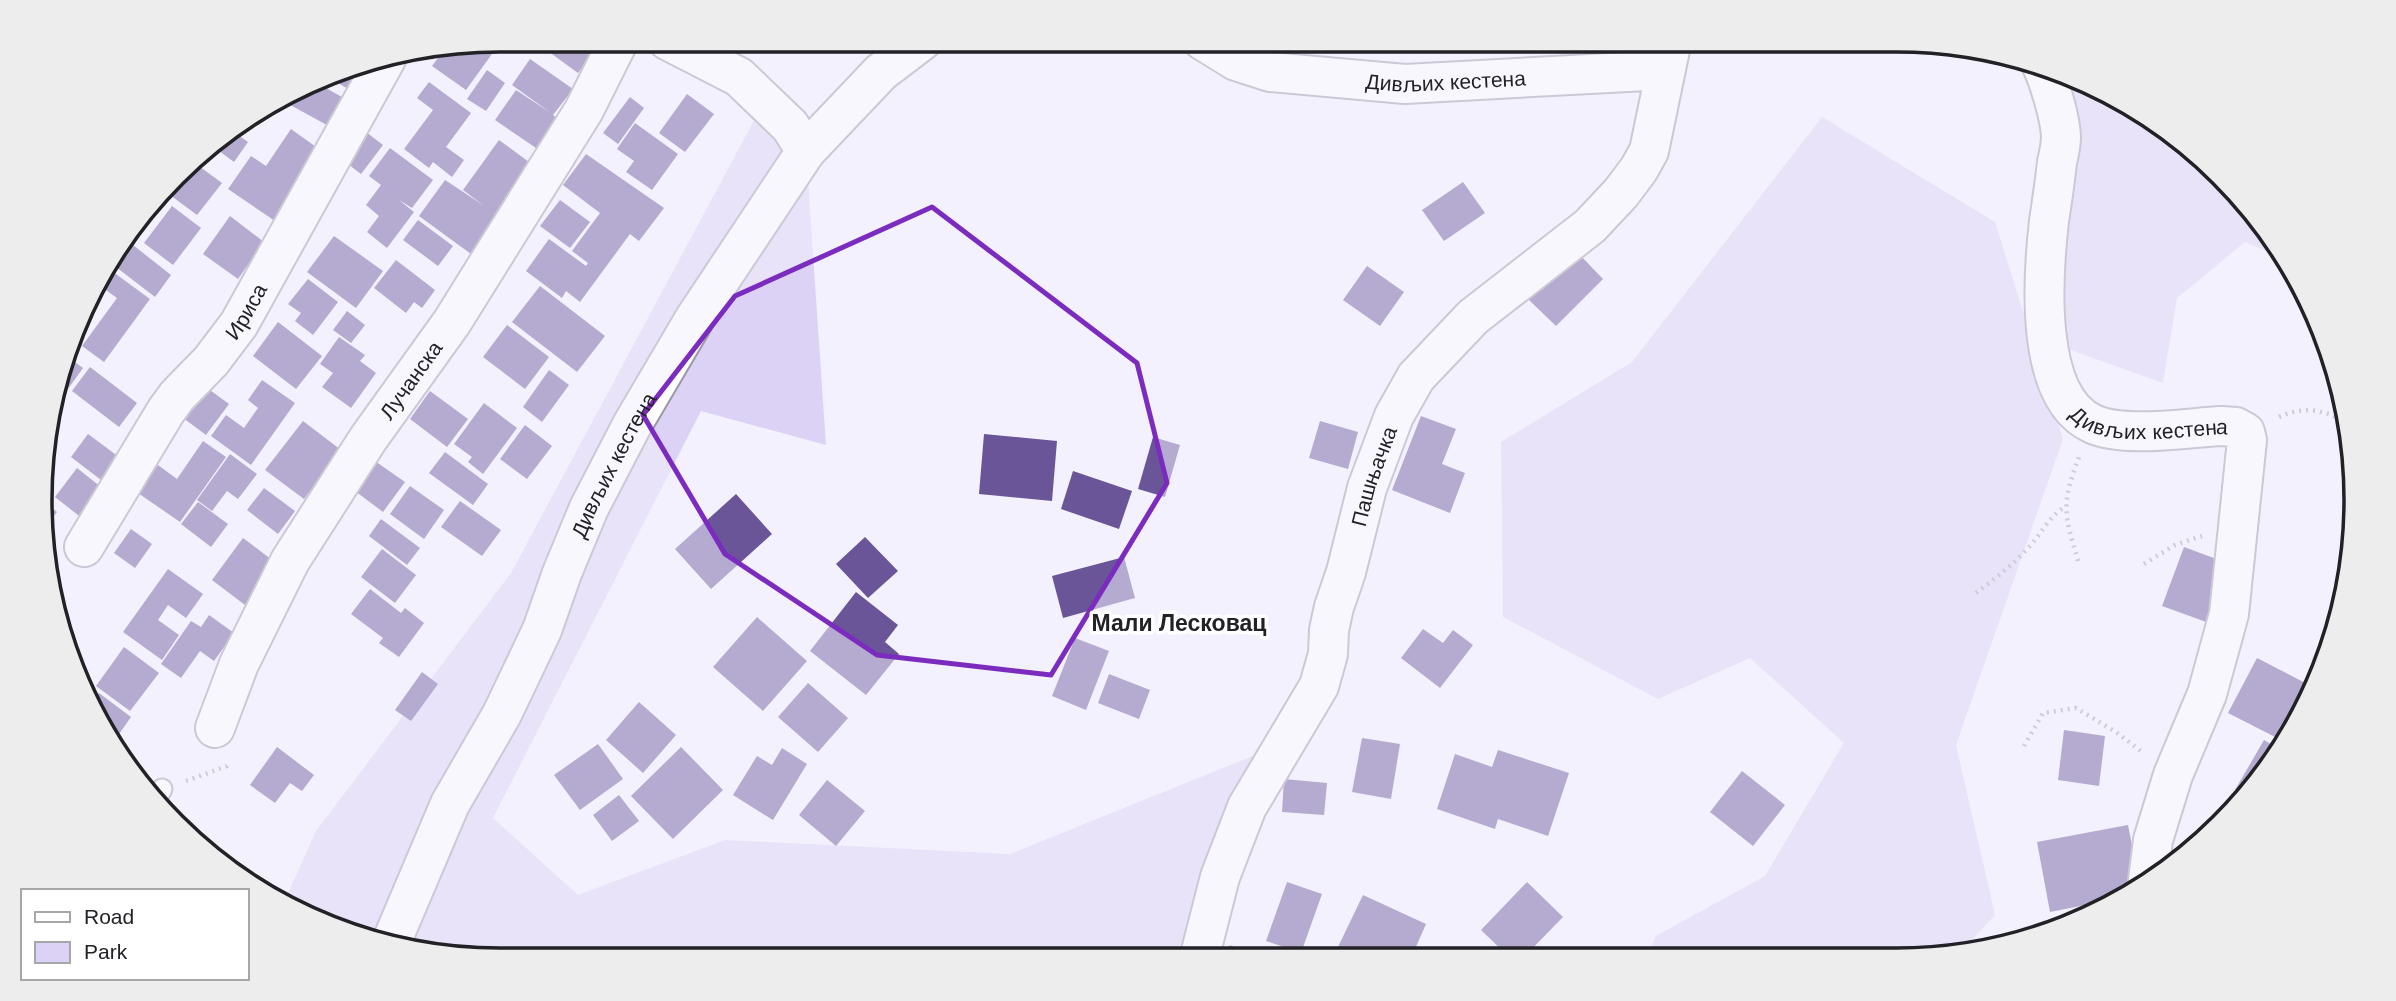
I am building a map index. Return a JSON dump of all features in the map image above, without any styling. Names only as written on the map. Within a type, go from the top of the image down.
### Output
[{"type":"street","name":"Лучанска","points":[[215,728],[239,664],[290,561],[369,439],[452,322],[584,110],[614,52]]},
{"type":"street","points":[[690,52],[739,77],[790,126],[806,151]]},
{"type":"street","name":"Дивљих кестена","points":[[394,935],[450,804],[502,714],[542,630],[589,508],[632,425],[695,318],[806,151],[881,72],[907,52]]},
{"type":"street","name":"Дивљих кестена","points":[[1221,52],[1236,61],[1270,72],[1405,84],[1669,55]]},
{"type":"street","name":"Пашњачка","points":[[1202,948],[1220,877],[1247,807],[1319,686],[1328,654],[1334,607],[1346,572],[1367,488],[1394,416],[1416,377],[1473,317],[1590,226],[1622,193],[1649,151],[1669,55]]},
{"type":"street","name":"Ириса","points":[[84,547],[166,411],[211,361],[239,324],[380,69]]},
{"type":"street","name":"Дивљих кестена","points":[[2048,79],[2061,136],[2049,224],[2044,318],[2057,384],[2072,405],[2091,423],[2119,431],[2221,426],[2236,427],[2245,432],[2247,448],[2229,614],[2207,694],[2173,775],[2153,841],[2149,869]]},
{"type":"path","points":[[2245,432],[2289,412],[2312,408],[2336,416]]},
{"type":"path","points":[[2078,561],[2066,506],[2069,485],[2091,423]]},
{"type":"path","points":[[1976,593],[2010,566],[2040,535],[2056,513],[2066,506]]},
{"type":"path","points":[[2144,564],[2194,537],[2238,533]]},
{"type":"path","points":[[2024,746],[2043,713],[2076,708],[2116,732],[2173,775]]},
{"type":"highlighted area","points":[[932,207],[1137,363],[1167,483],[1051,675],[877,655],[725,554],[643,415],[735,296]]},
{"type":"green space","points":[[2065,86],[2120,113],[2168,145],[2232,205],[2268,252],[2245,242],[2177,298],[2163,383],[2048,342]]},
{"type":"green space","points":[[765,100],[806,151],[826,445],[701,411],[493,818],[578,895],[725,840],[1010,854],[1285,743],[1202,948],[471,948],[413,940],[356,925],[288,894],[316,831],[511,573]]},
{"type":"green space","points":[[1822,117],[1995,222],[2063,439],[1956,745],[1995,915],[1970,942],[1925,948],[1651,948],[1656,936],[1765,876],[1844,743],[1750,658],[1658,699],[1503,617],[1501,442],[1632,362]]},
{"type":"building","points":[[493,52],[466,90],[432,66],[439,56]]},
{"type":"building","points":[[549,52],[588,52],[592,55],[578,73]]},
{"type":"building","points":[[530,59],[573,89],[553,115],[557,118],[536,148],[495,120],[516,90],[551,113],[512,85]]},
{"type":"building","points":[[487,70],[505,83],[486,111],[467,99]]},
{"type":"building","points":[[372,72],[358,95],[338,83]]},
{"type":"building","points":[[429,82],[471,113],[446,147],[464,160],[452,177],[433,162],[429,168],[404,149],[433,110],[417,98]]},
{"type":"building","points":[[326,88],[351,102],[336,130],[291,105]]},
{"type":"building","points":[[687,94],[714,114],[685,152],[659,133]]},
{"type":"building","points":[[630,97],[644,108],[618,144],[603,133]]},
{"type":"building","points":[[635,123],[678,154],[652,190],[626,172],[634,161],[617,149]]},
{"type":"building","points":[[291,129],[323,152],[275,221],[228,189],[251,156],[266,166]]},
{"type":"building","points":[[366,132],[383,145],[361,174],[344,161]]},
{"type":"building","points":[[240,136],[248,142],[234,162],[220,152]]},
{"type":"building","points":[[499,140],[533,165],[471,254],[419,216],[445,180],[483,205],[463,190]]},
{"type":"building","points":[[390,148],[433,180],[412,208],[399,200],[414,212],[387,248],[367,232],[379,216],[366,205],[381,185],[369,176]]},
{"type":"building","points":[[586,154],[664,208],[639,241],[630,234],[580,302],[566,291],[562,298],[526,271],[549,239],[586,266],[588,263],[572,251],[600,213],[563,185]]},
{"type":"building","points":[[201,168],[222,183],[197,215],[172,197]]},
{"type":"building","points":[[1463,182],[1485,213],[1444,241],[1422,210]]},
{"type":"building","points":[[560,200],[590,222],[570,248],[540,226]]},
{"type":"building","points":[[172,206],[201,228],[173,265],[144,243]]},
{"type":"building","points":[[230,216],[264,242],[238,279],[203,254]]},
{"type":"building","points":[[418,220],[453,246],[438,266],[403,240]]},
{"type":"building","points":[[334,236],[383,271],[356,308],[307,272]]},
{"type":"building","points":[[132,246],[171,275],[155,297],[118,268]]},
{"type":"building","points":[[1576,251],[1603,279],[1556,326],[1528,299]]},
{"type":"building","points":[[396,260],[435,290],[422,308],[414,302],[406,313],[374,288]]},
{"type":"building","points":[[1367,266],[1404,292],[1380,326],[1343,300]]},
{"type":"building","points":[[115,273],[150,299],[104,362],[82,346],[117,298],[106,290]]},
{"type":"building","points":[[308,279],[338,302],[313,335],[295,321],[301,313],[288,304]]},
{"type":"building","points":[[540,286],[605,336],[577,372],[512,322]]},
{"type":"building","points":[[347,311],[365,325],[351,343],[333,330]]},
{"type":"building","points":[[278,322],[322,356],[296,389],[253,356]]},
{"type":"building","points":[[507,325],[549,357],[525,389],[483,357]]},
{"type":"building","points":[[339,337],[365,355],[360,361],[376,373],[351,408],[322,387],[333,373],[320,364]]},
{"type":"building","points":[[74,362],[83,368],[67,391]]},
{"type":"building","points":[[90,367],[137,403],[119,427],[72,391]]},
{"type":"building","points":[[549,370],[569,385],[542,422],[523,407]]},
{"type":"building","points":[[262,380],[295,403],[251,465],[211,436],[226,415],[244,428],[258,408],[248,400]]},
{"type":"building","points":[[199,382],[229,404],[206,435],[175,412]]},
{"type":"building","points":[[430,391],[468,419],[447,447],[410,419]]},
{"type":"building","points":[[484,403],[517,428],[483,474],[468,462],[472,457],[454,444]]},
{"type":"building","points":[[1421,416],[1456,429],[1442,464],[1465,473],[1450,513],[1392,490]]},
{"type":"building","points":[[303,421],[341,450],[304,499],[265,470]]},
{"type":"building","points":[[1320,421],[1358,432],[1348,469],[1309,458]]},
{"type":"building","points":[[525,425],[552,446],[527,479],[500,459]]},
{"type":"building","points":[[88,434],[123,460],[105,483],[71,457]]},
{"type":"building","points":[[984,434],[1057,441],[1052,501],[979,494]]},
{"type":"building","points":[[1153,437],[1180,445],[1165,497],[1138,489]]},
{"type":"building","points":[[203,441],[226,457],[180,522],[138,493],[158,465],[177,479]]},
{"type":"building","points":[[445,452],[488,484],[473,505],[429,473]]},
{"type":"building","points":[[230,454],[257,474],[238,499],[227,491],[212,511],[197,500]]},
{"type":"building","points":[[372,459],[405,482],[383,512],[351,488]]},
{"type":"building","points":[[77,468],[106,491],[83,519],[55,497]]},
{"type":"building","points":[[1073,471],[1132,491],[1119,529],[1061,509]]},
{"type":"building","points":[[410,486],[444,510],[424,539],[390,514]]},
{"type":"building","points":[[264,488],[295,511],[278,534],[247,510]]},
{"type":"building","points":[[736,494],[772,534],[711,589],[675,549]]},
{"type":"building","points":[[460,501],[501,530],[482,556],[441,527]]},
{"type":"building","points":[[198,502],[228,524],[211,547],[181,524]]},
{"type":"building","points":[[381,519],[420,548],[407,565],[369,536]]},
{"type":"building","points":[[131,529],[152,544],[135,568],[114,553]]},
{"type":"building","points":[[865,537],[898,571],[868,598],[836,564]]},
{"type":"building","points":[[243,538],[276,563],[245,605],[212,580]]},
{"type":"building","points":[[2184,547],[2230,564],[2209,623],[2162,606]]},
{"type":"building","points":[[382,549],[416,575],[395,603],[361,577]]},
{"type":"building","points":[[1124,557],[1135,598],[1063,618],[1052,576]]},
{"type":"building","points":[[168,569],[203,594],[186,618],[168,605],[158,620],[179,635],[162,660],[123,632]]},
{"type":"building","points":[[370,589],[401,613],[405,608],[424,623],[399,657],[379,643],[383,638],[351,614]]},
{"type":"building","points":[[856,592],[898,625],[885,642],[899,654],[866,695],[810,651]]},
{"type":"building","points":[[209,615],[234,633],[214,661],[200,651],[181,678],[161,664],[191,621],[201,627]]},
{"type":"building","points":[[757,617],[807,661],[763,711],[713,667]]},
{"type":"building","points":[[1423,629],[1443,643],[1453,630],[1473,645],[1440,688],[1401,658]]},
{"type":"building","points":[[1075,638],[1109,651],[1086,710],[1052,696]]},
{"type":"building","points":[[124,647],[159,673],[130,711],[96,686]]},
{"type":"building","points":[[2257,658],[2304,683],[2275,737],[2228,713]]},
{"type":"building","points":[[422,672],[438,684],[411,721],[395,710]]},
{"type":"building","points":[[1109,674],[1150,690],[1139,719],[1098,703]]},
{"type":"building","points":[[808,683],[848,718],[818,752],[778,717]]},
{"type":"building","points":[[99,693],[131,717],[119,734],[99,699]]},
{"type":"building","points":[[639,702],[676,735],[643,773],[606,740]]},
{"type":"building","points":[[2064,730],[2105,736],[2099,786],[2058,780]]},
{"type":"building","points":[[1362,738],[1400,744],[1391,799],[1352,792]]},
{"type":"building","points":[[2264,740],[2271,744],[2251,773],[2235,790]]},
{"type":"building","points":[[598,744],[623,779],[580,810],[554,775]]},
{"type":"building","points":[[277,747],[314,775],[302,791],[290,783],[275,803],[250,785]]},
{"type":"building","points":[[681,747],[723,790],[673,839],[631,796]]},
{"type":"building","points":[[782,748],[807,764],[773,820],[733,795],[757,756],[772,765]]},
{"type":"building","points":[[1498,750],[1569,773],[1548,836],[1498,819],[1495,829],[1437,809],[1455,754],[1492,767]]},
{"type":"building","points":[[1742,771],[1785,805],[1753,846],[1710,812]]},
{"type":"building","points":[[1284,779],[1327,783],[1324,815],[1282,812]]},
{"type":"building","points":[[827,780],[865,811],[836,846],[799,815]]},
{"type":"building","points":[[619,795],[639,821],[612,841],[593,815]]},
{"type":"building","points":[[2128,825],[2138,877],[2089,904],[2050,912],[2037,842]]},
{"type":"building","points":[[1287,882],[1322,894],[1303,948],[1286,948],[1266,941]]},
{"type":"building","points":[[1527,882],[1563,917],[1533,948],[1500,948],[1481,930]]},
{"type":"building","points":[[1363,895],[1426,924],[1415,948],[1338,947]]},
{"type":"district","name":"Мали Лесковац","points":[[1179,623]]}]
